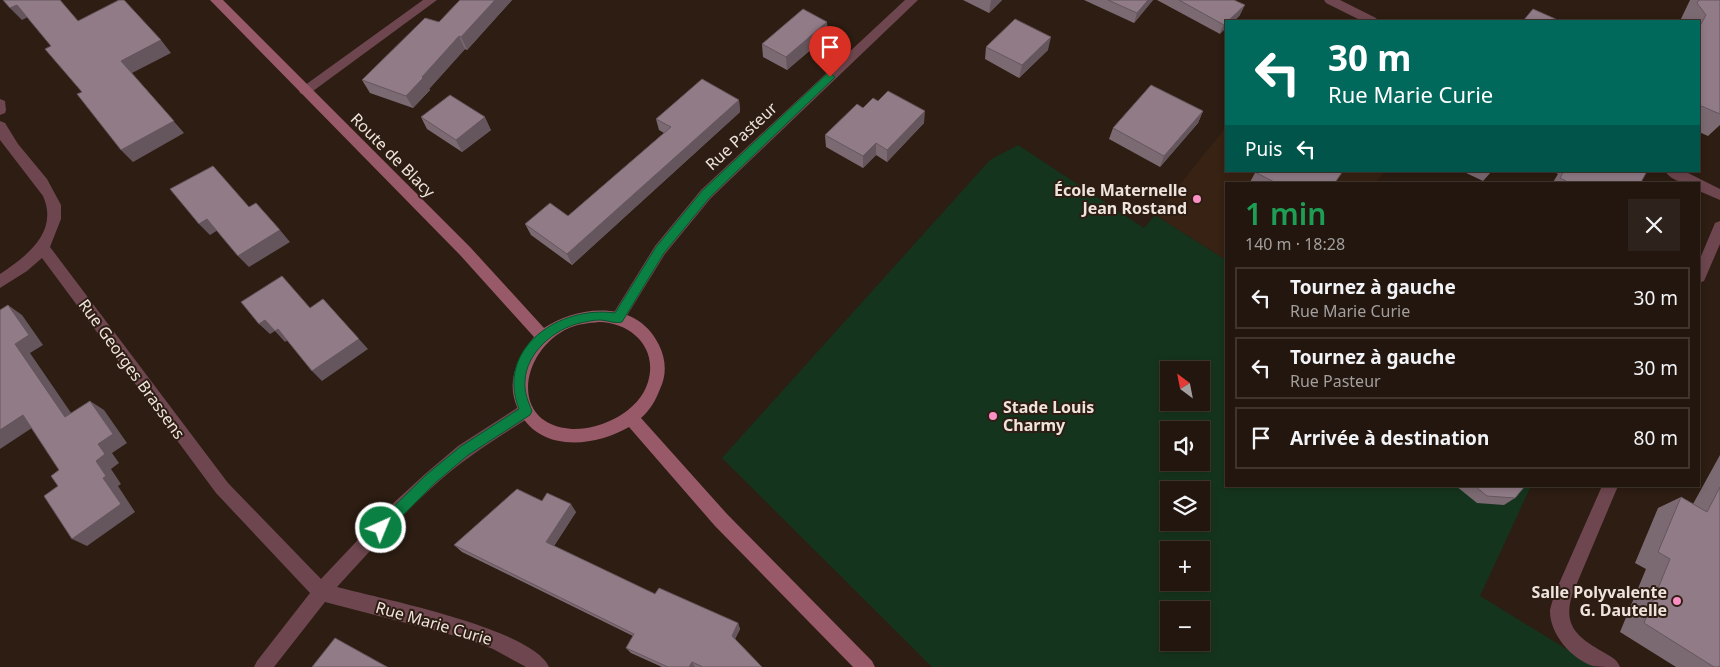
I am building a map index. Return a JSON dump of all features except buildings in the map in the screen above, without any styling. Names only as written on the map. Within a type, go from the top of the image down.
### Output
[{"type":"main road","name":"Route de Blacy","points":[[216,0],[465,251],[543,337]]},
{"type":"main road","points":[[599,316],[618,318],[637,327],[651,342],[658,360],[656,380],[648,400],[631,418],[613,429],[594,435],[573,437],[554,433],[538,424],[526,411],[520,397],[519,381],[527,357],[543,337],[560,325],[580,318],[599,316]]},
{"type":"main road","points":[[631,418],[721,520],[866,667]]},
{"type":"street","points":[[305,91],[430,0]]},
{"type":"street","name":"Rue Pasteur","points":[[618,318],[660,250],[706,194],[912,0]]},
{"type":"street","points":[[1337,1],[1370,20]]},
{"type":"street","points":[[0,104],[0,110]]},
{"type":"street","points":[[0,126],[11,146],[51,195],[56,214],[42,248],[22,267],[0,282]]},
{"type":"street","points":[[1674,172],[1694,182]]},
{"type":"street","points":[[1700,185],[1720,195]]},
{"type":"street","points":[[1700,275],[1720,227]]},
{"type":"street","name":"Rue Georges Brassens","points":[[42,248],[222,488],[321,592]]},
{"type":"street","points":[[263,667],[321,592],[394,514],[464,451],[526,411]]},
{"type":"street","points":[[1610,487],[1563,595],[1559,611],[1560,620],[1568,636],[1582,649],[1611,667]]},
{"type":"street","name":"Rue Marie Curie","points":[[321,592],[467,630],[498,642],[528,657],[540,667]]},
{"type":"shaded area","name":"École Maternelle Jean Rostand","points":[[1225,128],[1225,172],[1383,172],[1376,182],[1225,182],[1225,259],[1155,215]]},
{"type":"green space","name":"Stade Louis Charmy","points":[[1018,145],[1144,228],[1155,215],[1225,259],[1225,487],[1531,487],[1480,596],[1596,667],[932,667],[722,458],[990,160]]},
{"type":"place","name":"École Maternelle Jean Rostand","points":[[1197,199]]},
{"type":"place","name":"Stade Louis Charmy","points":[[993,416]]},
{"type":"place","name":"Salle Polyvalente G. Dautelle","points":[[1677,601]]},
{"type":"route","points":[[381,528],[431,479],[464,451],[526,411],[520,397],[519,381],[523,365],[531,350],[543,337],[560,325],[580,318],[599,316],[618,318],[660,250],[706,194],[830,77]]}]
